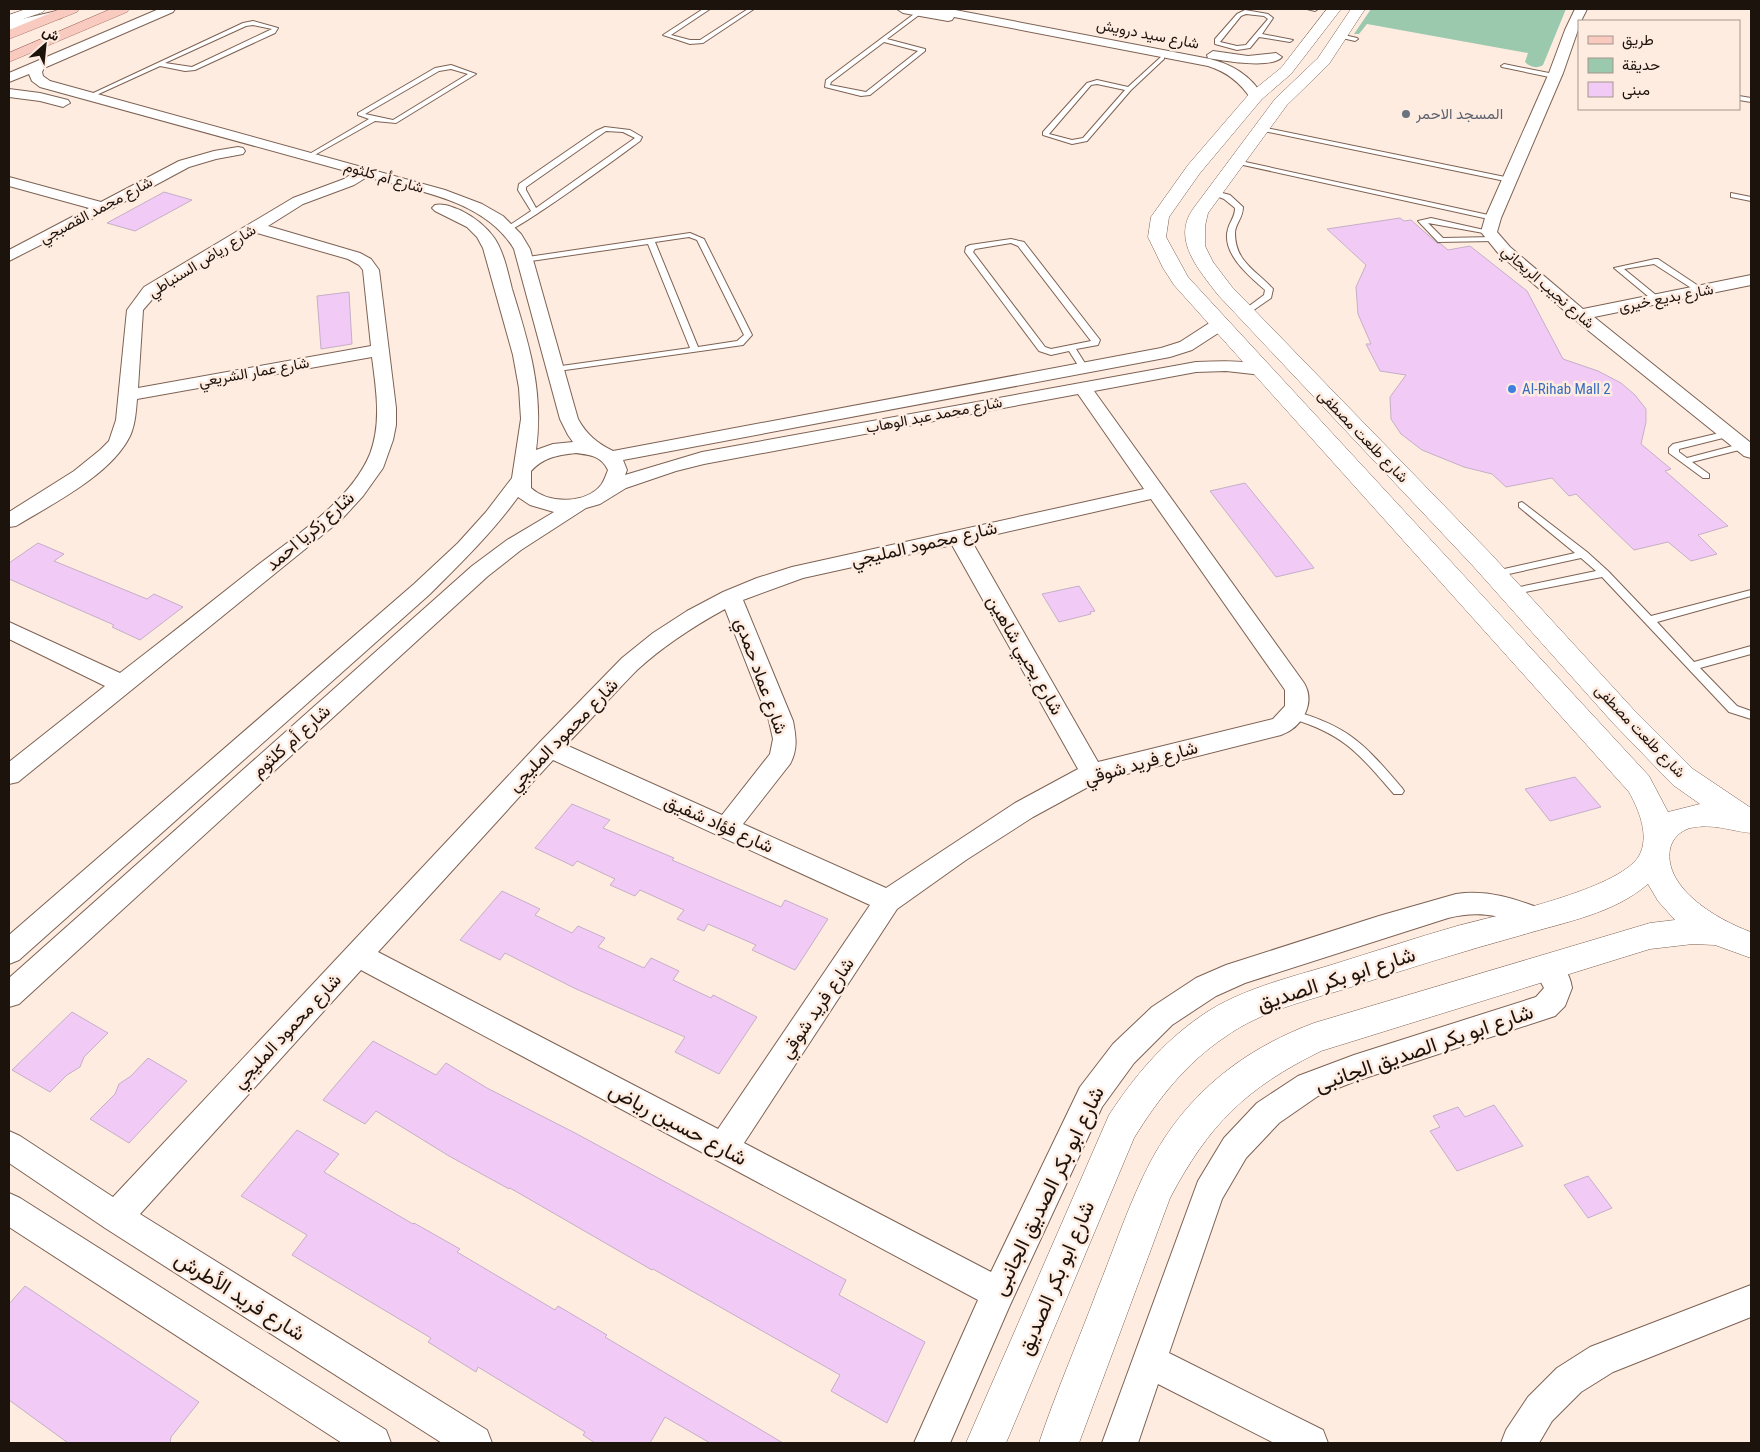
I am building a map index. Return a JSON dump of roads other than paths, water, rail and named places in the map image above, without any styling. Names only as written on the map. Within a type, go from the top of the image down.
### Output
[{"type":"main road","points":[[9,35],[72,9]]},
{"type":"main road","points":[[9,58],[122,9]]},
{"type":"street","points":[[9,20],[38,9]]},
{"type":"street","points":[[9,78],[169,9]]},
{"type":"street","points":[[903,9],[1184,63],[1210,63]]},
{"type":"street","name":"شارع سيد درويش","points":[[933,9],[1210,63],[1227,69],[1260,93]]},
{"type":"street","name":"شارع سيد درويش","points":[[964,9],[1233,58],[1256,60],[1276,57]]},
{"type":"street","points":[[1260,93],[1257,77],[1319,9]]},
{"type":"street","name":"شارع طلعت مصطفى","points":[[1319,9],[1286,70],[1260,93],[1192,172],[1160,217],[1157,237],[1172,268],[1220,324],[1639,784],[1653,809],[1660,878],[1673,898],[1693,917],[1717,932]]},
{"type":"street","name":"شارع طلعت مصطفى","points":[[1358,9],[1348,38],[1293,89],[1261,128],[1199,213],[1194,228],[1196,249],[1208,269],[1245,312],[1495,574],[1624,716],[1683,777],[1751,822]]},
{"type":"street","points":[[1492,230],[1510,180],[1581,9]]},
{"type":"street","points":[[9,26],[57,15]]},
{"type":"street","name":"شارع أم كلثوم","points":[[39,64],[35,72],[37,78],[45,84],[366,172],[469,202],[492,214],[510,229],[522,249],[569,420],[578,435],[602,452]]},
{"type":"street","name":"شارع أم كلثوم","points":[[9,93],[40,97],[238,151],[318,177],[349,182],[449,211],[472,223],[487,239],[507,297],[528,385],[530,425],[522,475],[493,517],[465,548],[429,582],[9,952]]},
{"type":"street","name":"شارع محمد القصبجي","points":[[184,164],[198,152],[202,144]]},
{"type":"street","name":"شارع محمد القصبجي","points":[[9,256],[184,164],[214,155],[238,151]]},
{"type":"street","points":[[318,177],[337,164]]},
{"type":"street","name":"شارع رياض السنباطي","points":[[9,521],[94,465],[116,445],[124,430],[135,310],[140,300],[162,283],[298,201],[349,182],[366,172]]},
{"type":"street","points":[[1192,172],[1225,177]]},
{"type":"street","name":"شارع رياض السنباطي","points":[[298,201],[318,177]]},
{"type":"street","points":[[9,181],[104,206]]},
{"type":"street","name":"شارع زكريا احمد","points":[[9,775],[334,515],[356,493],[372,471],[379,456],[387,428],[371,270],[364,262],[354,256],[255,227]]},
{"type":"street","name":"شارع نجيب الريحاني","points":[[1492,230],[1504,250],[1580,316],[1748,449]]},
{"type":"street","name":"شارع بديع خيرى","points":[[1580,316],[1751,281]]},
{"type":"street","name":"شارع محمد عبد الوهاب","points":[[609,489],[702,458],[1083,378],[1186,346],[1220,324]]},
{"type":"street","name":"شارع عمار الشريعي","points":[[128,395],[380,350]]},
{"type":"street","name":"شارع محمد عبد الوهاب","points":[[602,452],[1083,378],[1196,367],[1226,366],[1262,370]]},
{"type":"street","points":[[1083,378],[1157,492],[1296,689],[1298,703],[1294,715]]},
{"type":"street","points":[[567,446],[602,452],[616,464],[618,472],[609,489],[599,496],[586,502],[555,506],[530,498],[522,490],[522,475],[542,454],[567,446]]},
{"type":"street","name":"شارع محمود المليجي","points":[[116,1217],[549,748],[630,664],[661,639],[695,616],[731,597],[765,583],[800,572],[1157,492]]},
{"type":"street","name":"شارع أم كلثوم","points":[[9,996],[480,571],[514,545],[549,522],[586,502]]},
{"type":"street","name":"شارع يحيي شاهين","points":[[958,536],[1092,773]]},
{"type":"street","name":"شارع عماد حمدي","points":[[727,828],[781,757],[785,739],[781,721],[731,597]]},
{"type":"street","points":[[9,630],[122,684]]},
{"type":"street","name":"شارع فريد شوقي","points":[[724,1148],[888,901],[956,852],[1024,810],[1092,773],[1281,726],[1294,715]]},
{"type":"street","name":"شارع فؤاد شفيق","points":[[549,748],[888,901]]},
{"type":"street","name":"شارع ابو بكر الصديق","points":[[986,1443],[1121,1127],[1142,1093],[1168,1064],[1213,1026],[1264,999],[1594,902],[1613,894],[1642,872],[1669,824],[1685,817],[1704,814],[1726,816],[1751,822]]},
{"type":"street","name":"شارع ابو بكر الصديق الجانبى","points":[[932,1443],[998,1293],[1091,1097],[1109,1069],[1134,1041],[1192,994],[1227,978],[1380,927],[1453,906],[1481,903],[1509,908],[1535,918]]},
{"type":"street","points":[[1059,1443],[1155,1190],[1172,1156],[1192,1126],[1216,1100],[1246,1074],[1278,1054],[1314,1038],[1650,936],[1693,931],[1717,932],[1751,945]]},
{"type":"street","name":"شارع حسين رياض","points":[[358,955],[998,1293]]},
{"type":"street","name":"شارع ابو بكر الصديق الجانبى","points":[[1120,1443],[1209,1192],[1235,1148],[1268,1113],[1308,1086],[1354,1068],[1545,1007],[1555,1000],[1558,990],[1555,977],[1547,967]]},
{"type":"street","name":"شارع فريد الأطرش","points":[[9,1146],[116,1217],[474,1443]]},
{"type":"street","points":[[9,1209],[373,1443]]},
{"type":"street","points":[[1518,1443],[1540,1409],[1569,1380],[1602,1359],[1749,1306]]},
{"type":"street","points":[[1149,1361],[1310,1443]]},
{"type":"lane","points":[[707,9],[666,36],[690,42],[701,42],[751,9]]},
{"type":"lane","points":[[1243,11],[1266,15],[1270,18],[1258,35],[1245,48],[1217,43],[1217,40],[1243,11]]},
{"type":"lane","points":[[883,40],[923,50],[868,94],[827,86],[828,81],[920,12]]},
{"type":"lane","points":[[90,96],[246,24],[253,23],[275,28],[273,32],[200,66],[185,69],[160,64]]},
{"type":"lane","points":[[1258,35],[1296,33]]},
{"type":"lane","points":[[1129,90],[1097,82],[1089,84],[1044,133],[1072,142],[1084,140],[1129,90],[1162,58]]},
{"type":"lane","points":[[1504,66],[1554,76]]},
{"type":"lane","points":[[309,156],[374,120],[394,122],[473,74],[451,67],[437,69],[360,114],[374,120]]},
{"type":"lane","points":[[510,229],[535,212],[638,140],[639,137],[635,134],[613,128],[598,132],[526,182],[522,186],[522,190],[535,212]]},
{"type":"lane","points":[[1261,128],[1510,180]]},
{"type":"lane","points":[[1245,312],[1268,296],[1269,289],[1245,268],[1233,249],[1231,230],[1239,215],[1238,208],[1227,197],[1225,177],[1492,230]]},
{"type":"lane","points":[[1734,195],[1751,198]]},
{"type":"lane","points":[[1431,220],[1492,230],[1441,240],[1422,221],[1431,220]]},
{"type":"lane","points":[[524,260],[690,235],[700,239],[748,335],[740,343],[554,370]]},
{"type":"lane","points":[[651,241],[695,350]]},
{"type":"lane","points":[[1011,241],[1021,244],[1096,340],[1093,344],[1072,349],[1050,352],[1042,349],[969,249],[1011,241]]},
{"type":"lane","points":[[1658,300],[1618,268],[1655,261],[1702,291]]},
{"type":"lane","points":[[1072,349],[1083,378]]},
{"type":"lane","points":[[1706,476],[1674,453],[1676,446],[1728,434]]},
{"type":"lane","points":[[1685,461],[1748,449]]},
{"type":"lane","points":[[1522,505],[1604,573],[1733,709],[1751,715]]},
{"type":"lane","points":[[1495,574],[1583,554]]},
{"type":"lane","points":[[1510,592],[1604,573]]},
{"type":"lane","points":[[1648,621],[1751,593]]},
{"type":"lane","points":[[1692,666],[1751,650]]},
{"type":"lane","points":[[1294,715],[1317,720],[1336,729],[1354,742],[1398,791]]},
{"type":"place","name":"المسجد الاحمر","points":[[1406,114]]},
{"type":"place","name":"Al-Rihab Mall 2","points":[[1512,389]]}]
